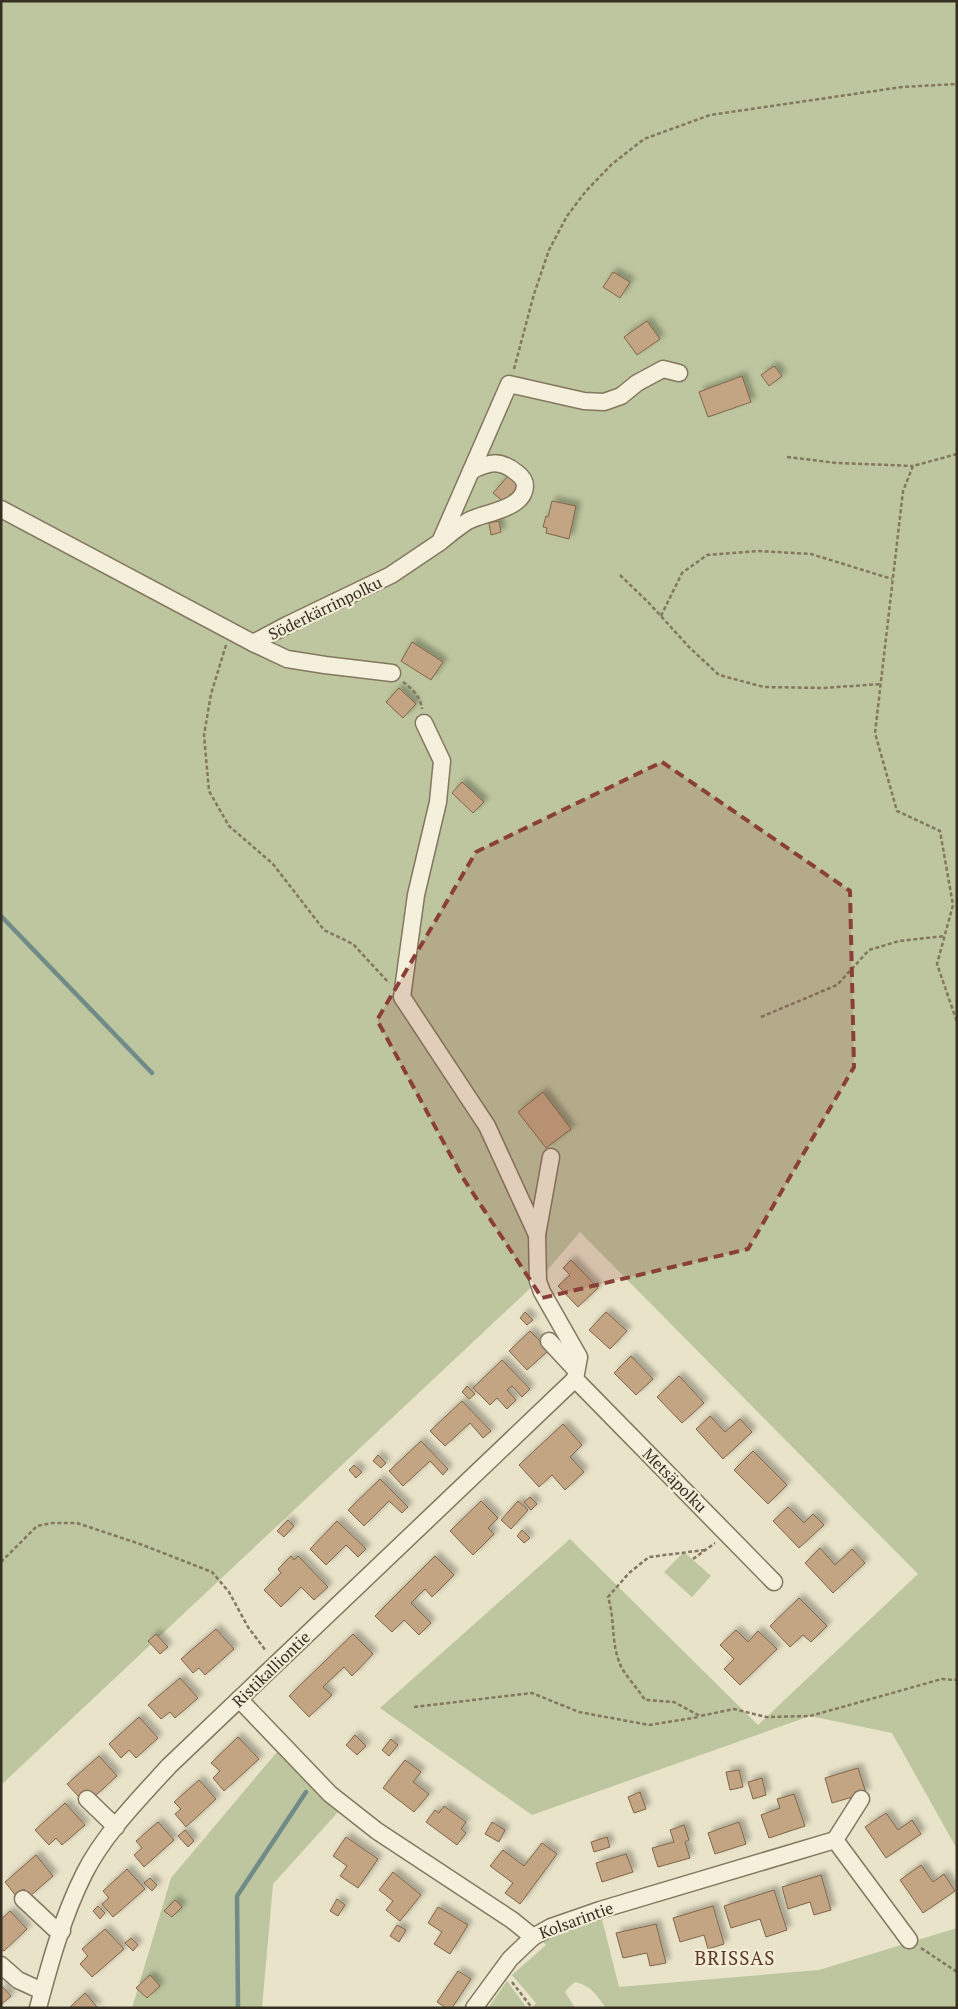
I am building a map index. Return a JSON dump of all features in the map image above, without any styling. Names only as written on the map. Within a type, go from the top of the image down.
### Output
[{"type":"street","points":[[440,542],[509,384],[584,401],[604,402],[621,396],[637,383],[663,369],[679,373]]},
{"type":"street","name":"Söderkärrinpolku","points":[[1,509],[253,643],[391,575],[470,520],[514,505],[521,496],[525,486],[522,478],[503,463],[486,463],[471,471]]},
{"type":"street","points":[[253,643],[287,659],[392,673]]},
{"type":"street","points":[[424,723],[442,761],[438,802],[416,895],[402,997],[487,1126],[537,1234]]},
{"type":"street","points":[[551,1156],[537,1234],[538,1281],[542,1292],[579,1356],[575,1374]]},
{"type":"street","name":"Metsäpolku","points":[[549,1342],[575,1374],[774,1582]]},
{"type":"street","name":"Ristikalliontie","points":[[38,2008],[42,1990],[62,1931],[84,1873],[133,1805],[169,1766],[575,1374]]},
{"type":"street","name":"Kolsarintie","points":[[239,1699],[330,1794],[376,1831],[512,1920],[533,1937],[551,1928],[600,1910],[835,1840]]},
{"type":"street","points":[[861,1798],[835,1840],[909,1940]]},
{"type":"street","points":[[87,1799],[116,1827]]},
{"type":"street","points":[[23,1899],[54,1928],[62,1931]]},
{"type":"street","points":[[474,2008],[510,1959],[533,1937]]},
{"type":"street","points":[[1,1965],[18,1980],[42,1990]]},
{"type":"path","points":[[509,384],[540,276],[549,250],[567,216],[586,191],[612,164],[644,138],[710,115],[902,87],[957,84]]},
{"type":"path","points":[[787,457],[837,463],[913,466],[957,454]]},
{"type":"path","points":[[913,466],[903,491],[875,733],[897,811],[940,830],[953,905],[937,964],[957,1022]]},
{"type":"path","points":[[661,616],[682,573],[707,555],[758,551],[811,554],[893,579]]},
{"type":"path","points":[[620,575],[689,647],[719,675],[764,687],[823,688],[881,684]]},
{"type":"path","points":[[230,631],[211,694],[204,735],[209,791],[229,826],[272,864],[324,930],[353,944],[402,997]]},
{"type":"path","points":[[392,673],[412,689],[422,704],[424,723]]},
{"type":"path","points":[[761,1017],[837,985],[869,950],[899,941],[945,936]]},
{"type":"path","points":[[1,1562],[37,1526],[52,1523],[77,1523],[178,1557],[212,1572],[229,1592],[248,1627],[276,1662]]},
{"type":"path","points":[[693,1559],[728,1534]]},
{"type":"path","points":[[700,1716],[674,1702],[645,1700],[620,1665],[615,1642],[612,1609],[608,1597],[629,1573],[649,1557],[705,1550]]},
{"type":"path","points":[[414,1707],[532,1693],[579,1712],[649,1725],[734,1709],[766,1717],[810,1716],[942,1679],[957,1680]]},
{"type":"path","points":[[909,1940],[957,1972]]},
{"type":"path","points":[[508,1976],[532,2008]]},
{"type":"highlighted area","points":[[662,762],[850,891],[854,1067],[748,1249],[542,1298],[463,1178],[377,1020],[476,852]]},
{"type":"green space","points":[[1,1],[957,1],[957,1849],[892,1733],[810,1716],[532,1815],[380,1708],[570,1539],[758,1725],[918,1574],[580,1232],[538,1281],[1,1785]]},
{"type":"green space","points":[[684,1552],[711,1576],[692,1597],[664,1572]]},
{"type":"green space","points":[[277,1752],[338,1812],[273,1884],[262,2008],[132,2008],[171,1878]]},
{"type":"green space","points":[[602,1919],[619,1987],[819,1970],[957,1928],[957,2008],[606,2008],[590,1989],[575,1982],[565,1992],[575,2008],[532,2008],[536,2003],[512,1975],[546,1945],[541,1940],[557,1931]]},
{"type":"green space","points":[[507,1981],[527,2008],[488,2008]]},
{"type":"building","points":[[613,272],[630,282],[620,298],[603,287]]},
{"type":"building","points":[[647,321],[660,339],[637,355],[624,337]]},
{"type":"building","points":[[774,366],[782,376],[769,386],[761,375]]},
{"type":"building","points":[[742,376],[751,402],[708,417],[699,392]]},
{"type":"building","points":[[509,475],[521,485],[505,503],[493,493]]},
{"type":"building","points":[[552,501],[576,506],[569,539],[546,533],[547,528],[543,527]]},
{"type":"building","points":[[499,521],[501,532],[491,535],[489,523]]},
{"type":"building","points":[[412,642],[443,662],[431,680],[401,661]]},
{"type":"building","points":[[399,688],[416,704],[403,718],[386,702]]},
{"type":"building","points":[[462,782],[484,802],[473,813],[452,793]]},
{"type":"building","points":[[543,1092],[571,1129],[546,1148],[518,1112]]},
{"type":"building","points":[[571,1260],[598,1288],[578,1307],[558,1286],[570,1275],[563,1268]]},
{"type":"building","points":[[525,1312],[533,1320],[527,1325],[520,1318]]},
{"type":"building","points":[[606,1312],[627,1331],[610,1349],[589,1330]]},
{"type":"building","points":[[530,1331],[549,1350],[527,1370],[509,1351]]},
{"type":"building","points":[[631,1356],[653,1379],[636,1395],[614,1373]]},
{"type":"building","points":[[502,1360],[530,1389],[522,1397],[512,1386],[507,1390],[516,1400],[507,1409],[497,1398],[490,1405],[473,1388]]},
{"type":"building","points":[[679,1376],[704,1403],[682,1423],[657,1397]]},
{"type":"building","points":[[467,1386],[475,1394],[469,1399],[462,1392]]},
{"type":"building","points":[[462,1401],[491,1431],[483,1438],[470,1423],[445,1446],[430,1431]]},
{"type":"building","points":[[710,1416],[725,1432],[740,1419],[752,1432],[723,1459],[696,1429]]},
{"type":"building","points":[[563,1424],[582,1445],[570,1457],[584,1472],[565,1490],[552,1475],[539,1487],[519,1465]]},
{"type":"building","points":[[421,1441],[448,1469],[443,1475],[430,1461],[403,1486],[389,1471]]},
{"type":"building","points":[[753,1451],[787,1485],[768,1504],[734,1470]]},
{"type":"building","points":[[378,1455],[386,1463],[381,1468],[373,1461]]},
{"type":"building","points":[[354,1465],[362,1472],[356,1478],[349,1470]]},
{"type":"building","points":[[380,1479],[408,1507],[402,1513],[389,1501],[364,1526],[348,1510]]},
{"type":"building","points":[[530,1497],[537,1504],[531,1510],[524,1502]]},
{"type":"building","points":[[481,1501],[498,1518],[488,1528],[494,1534],[473,1555],[450,1531]]},
{"type":"building","points":[[518,1501],[528,1510],[511,1529],[501,1520]]},
{"type":"building","points":[[788,1507],[804,1523],[813,1514],[824,1525],[799,1548],[773,1521]]},
{"type":"building","points":[[288,1520],[294,1526],[284,1537],[277,1531]]},
{"type":"building","points":[[337,1521],[366,1549],[358,1557],[346,1545],[326,1565],[310,1549]]},
{"type":"building","points":[[522,1530],[530,1538],[524,1543],[517,1536]]},
{"type":"building","points":[[820,1548],[835,1565],[852,1549],[865,1563],[833,1593],[805,1563]]},
{"type":"building","points":[[291,1556],[294,1560],[298,1556],[328,1587],[314,1600],[301,1587],[281,1607],[264,1590],[281,1573],[278,1569]]},
{"type":"building","points":[[435,1556],[454,1575],[432,1597],[425,1589],[411,1603],[431,1623],[419,1635],[404,1620],[392,1632],[375,1616]]},
{"type":"building","points":[[799,1598],[827,1626],[811,1642],[803,1635],[790,1647],[770,1626]]},
{"type":"building","points":[[216,1629],[234,1649],[205,1675],[199,1668],[193,1673],[181,1659]]},
{"type":"building","points":[[736,1630],[748,1642],[758,1631],[777,1649],[740,1685],[724,1669],[734,1659],[720,1645]]},
{"type":"building","points":[[156,1634],[168,1647],[160,1654],[148,1641]]},
{"type":"building","points":[[353,1634],[373,1654],[352,1676],[344,1667],[323,1687],[332,1695],[309,1717],[289,1696]]},
{"type":"building","points":[[180,1678],[198,1698],[175,1718],[170,1712],[161,1719],[148,1705]]},
{"type":"building","points":[[139,1717],[158,1738],[136,1758],[129,1750],[121,1758],[109,1744]]},
{"type":"building","points":[[355,1735],[366,1746],[357,1755],[346,1745]]},
{"type":"building","points":[[238,1737],[259,1759],[224,1791],[213,1778],[220,1771],[211,1763]]},
{"type":"building","points":[[391,1739],[398,1745],[389,1756],[382,1750]]},
{"type":"building","points":[[99,1756],[117,1776],[94,1797],[88,1790],[79,1797],[67,1784]]},
{"type":"building","points":[[405,1760],[421,1772],[413,1782],[429,1794],[414,1812],[383,1788]]},
{"type":"building","points":[[858,1768],[866,1793],[832,1803],[825,1778]]},
{"type":"building","points":[[739,1770],[743,1787],[730,1790],[726,1772]]},
{"type":"building","points":[[762,1778],[766,1795],[753,1799],[748,1782]]},
{"type":"building","points":[[199,1780],[216,1799],[186,1827],[175,1814],[181,1809],[174,1802]]},
{"type":"building","points":[[640,1792],[646,1809],[634,1813],[628,1797]]},
{"type":"building","points":[[794,1794],[805,1826],[769,1838],[761,1815],[780,1808],[777,1799]]},
{"type":"building","points":[[65,1803],[85,1825],[62,1845],[56,1838],[49,1845],[35,1830]]},
{"type":"building","points":[[444,1806],[466,1822],[461,1829],[466,1833],[457,1845],[426,1822],[435,1810],[439,1813]]},
{"type":"building","points":[[886,1813],[898,1830],[912,1820],[921,1834],[886,1858],[865,1827]]},
{"type":"building","points":[[158,1822],[174,1840],[144,1867],[134,1855],[142,1848],[136,1841]]},
{"type":"building","points":[[492,1822],[505,1830],[499,1842],[485,1834]]},
{"type":"building","points":[[739,1822],[746,1844],[715,1854],[708,1833]]},
{"type":"building","points":[[684,1825],[689,1840],[685,1842],[690,1858],[658,1867],[652,1848],[674,1842],[670,1830]]},
{"type":"building","points":[[185,1830],[194,1841],[188,1847],[178,1836]]},
{"type":"building","points":[[346,1837],[378,1859],[358,1888],[340,1876],[347,1866],[333,1856]]},
{"type":"building","points":[[607,1837],[610,1847],[594,1852],[591,1842]]},
{"type":"building","points":[[542,1843],[557,1854],[520,1904],[505,1893],[513,1883],[490,1866],[503,1850],[524,1866]]},
{"type":"building","points":[[626,1854],[633,1872],[602,1882],[596,1863]]},
{"type":"building","points":[[36,1855],[53,1876],[30,1896],[24,1889],[16,1896],[5,1882]]},
{"type":"building","points":[[921,1865],[933,1882],[944,1874],[955,1891],[923,1913],[900,1880]]},
{"type":"building","points":[[127,1869],[145,1889],[113,1917],[102,1904],[109,1898],[103,1891]]},
{"type":"building","points":[[393,1872],[421,1895],[400,1921],[386,1910],[393,1901],[379,1890]]},
{"type":"building","points":[[821,1875],[831,1910],[814,1915],[810,1902],[788,1909],[782,1887]]},
{"type":"building","points":[[150,1878],[157,1885],[152,1891],[144,1883]]},
{"type":"building","points":[[774,1890],[787,1930],[766,1937],[760,1919],[731,1928],[724,1906]]},
{"type":"building","points":[[337,1899],[345,1905],[338,1916],[330,1911]]},
{"type":"building","points":[[175,1900],[182,1907],[172,1917],[164,1911]]},
{"type":"building","points":[[98,1906],[105,1913],[100,1919],[93,1911]]},
{"type":"building","points":[[713,1906],[724,1944],[708,1949],[704,1935],[680,1942],[673,1918]]},
{"type":"building","points":[[438,1907],[468,1925],[450,1954],[434,1944],[442,1932],[428,1923]]},
{"type":"building","points":[[10,1911],[27,1929],[4,1951],[1,1949],[1,1919]]},
{"type":"building","points":[[656,1924],[666,1963],[650,1966],[647,1953],[623,1958],[616,1933]]},
{"type":"building","points":[[397,1925],[406,1930],[399,1942],[390,1936]]},
{"type":"building","points":[[105,1929],[124,1949],[92,1977],[80,1964],[88,1956],[82,1949]]},
{"type":"building","points":[[131,1938],[138,1945],[133,1951],[125,1943]]},
{"type":"building","points":[[458,1971],[471,1979],[452,2008],[446,2008],[437,2002]]},
{"type":"building","points":[[150,1975],[160,1986],[147,1998],[136,1988]]},
{"type":"building","points":[[1,1985],[11,1996],[1,2005]]},
{"type":"building","points":[[85,1993],[98,2008],[69,2008]]},
{"type":"waterway","points":[[1,916],[152,1073]]},
{"type":"waterway","points":[[238,2008],[237,1896],[306,1792]]},
{"type":"district","name":"BRISSAS","points":[[735,1958]]}]
